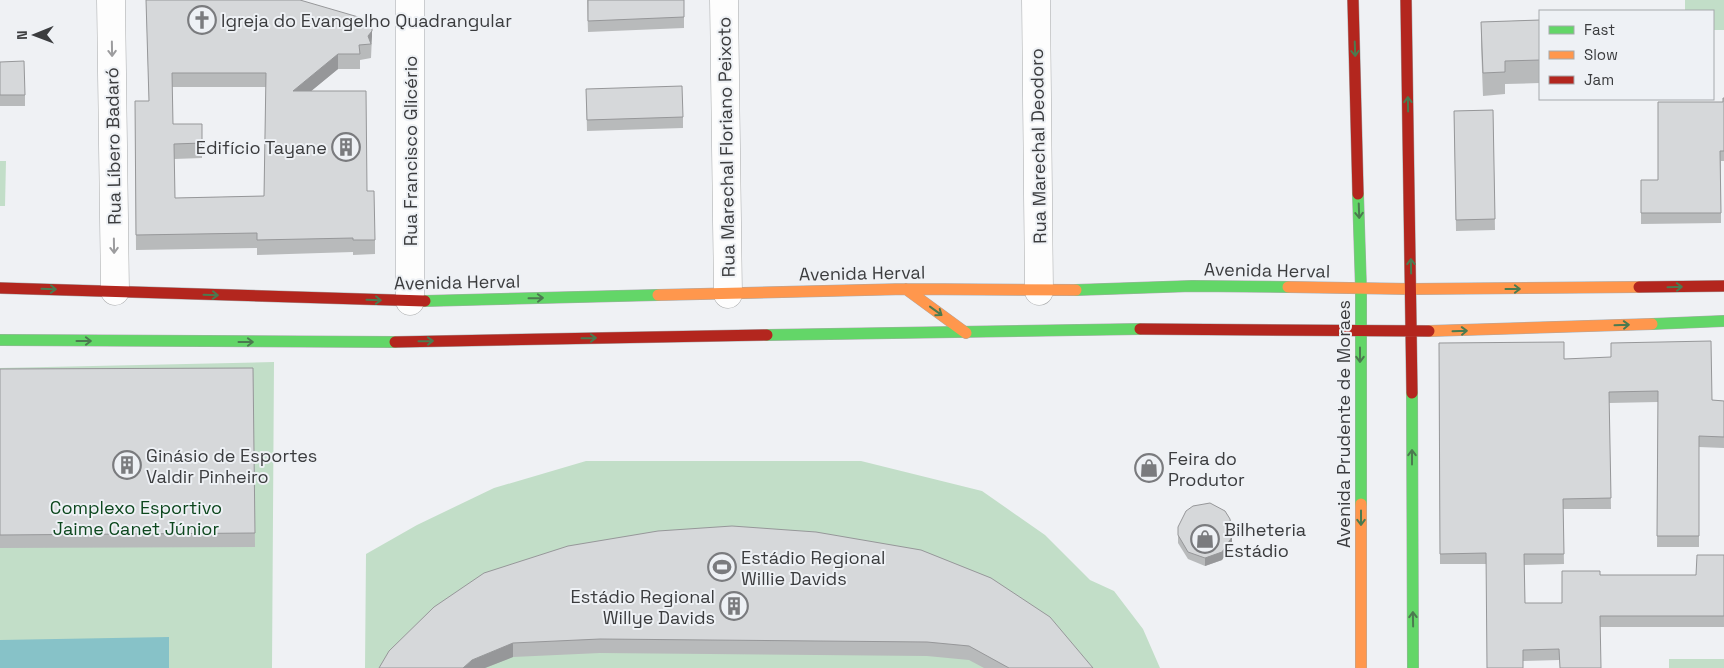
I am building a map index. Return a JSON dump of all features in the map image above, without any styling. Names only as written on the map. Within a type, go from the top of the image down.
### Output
[{"type":"main road","name":"Avenida Prudente de Moraes","points":[[1353,0],[1361,289],[1361,668]]},
{"type":"main road","points":[[1406,0],[1411,289],[1413,668]]},
{"type":"main road","name":"Avenida Herval","points":[[0,288],[410,301],[906,289],[1039,291],[1192,286],[1361,289],[1724,286]]},
{"type":"main road","points":[[1176,298],[1192,286]]},
{"type":"main road","points":[[1644,288],[1680,323]]},
{"type":"main road","points":[[906,289],[966,332]]},
{"type":"main road","points":[[655,309],[667,295]]},
{"type":"main road","points":[[1138,329],[1154,317]]},
{"type":"main road","points":[[0,340],[325,343],[1138,329],[1411,332],[1724,320]]},
{"type":"main road","points":[[629,338],[642,324]]},
{"type":"street","name":"Rua Líbero Badaró","points":[[111,0],[115,291]]},
{"type":"street","name":"Rua Francisco Glicério","points":[[410,0],[410,301]]},
{"type":"street","name":"Rua Marechal Floriano Peixoto","points":[[724,0],[728,294]]},
{"type":"street","name":"Rua Marechal Deodoro","points":[[1036,0],[1039,291]]},
{"type":"green space","points":[[1685,0],[1724,0],[1724,30],[1714,30],[1714,10],[1685,10]]},
{"type":"green space","points":[[0,161],[6,161],[5,206],[0,206]]},
{"type":"green space","name":"Complexo Esportivo Jaime Canet Júnior","points":[[274,362],[272,668],[0,668],[0,368]]},
{"type":"green space","name":"Estádio Regional Willie Davids","points":[[586,461],[861,461],[982,491],[1045,535],[1090,580],[1114,591],[1143,629],[1160,668],[365,668],[366,554],[417,525],[494,488]]},
{"type":"green space","points":[[1669,659],[1724,659],[1724,668],[1669,668]]},
{"type":"water","points":[[169,637],[169,668],[0,668],[0,640]]},
{"type":"building","points":[[146,0],[300,0],[372,21],[372,31],[368,36],[371,44],[359,45],[360,54],[338,54],[293,91],[366,91],[367,191],[374,191],[375,240],[353,240],[353,238],[257,240],[257,233],[136,235],[135,101],[149,101]],"holes":[[[172,73],[266,73],[264,196],[175,198],[174,144],[202,143],[202,124],[173,124]]]},
{"type":"building","points":[[588,0],[684,0],[684,17],[588,21]]},
{"type":"building","points":[[1539,20],[1539,60],[1505,61],[1505,72],[1483,73],[1481,22]]},
{"type":"building","points":[[24,61],[25,95],[0,95],[0,62]]},
{"type":"building","points":[[682,86],[683,117],[587,120],[586,89]]},
{"type":"building","points":[[1723,98],[1724,151],[1720,151],[1721,213],[1641,213],[1641,180],[1658,180],[1658,102],[1723,102]]},
{"type":"building","points":[[1493,110],[1495,219],[1456,220],[1454,111]]},
{"type":"building","points":[[1711,341],[1712,400],[1724,401],[1724,437],[1699,436],[1699,536],[1657,536],[1658,391],[1609,392],[1611,498],[1563,499],[1564,554],[1524,554],[1525,603],[1562,603],[1562,571],[1600,571],[1600,575],[1696,575],[1697,555],[1724,555],[1724,616],[1600,616],[1601,668],[1560,668],[1559,649],[1523,650],[1523,668],[1487,668],[1486,553],[1440,554],[1439,343],[1564,342],[1564,359],[1611,357],[1611,343]]},
{"type":"building","name":"Ginásio de Esportes Valdir Pinheiro","points":[[253,368],[255,533],[0,535],[0,369]]},
{"type":"building","name":"Bilheteria Estádio","points":[[1210,503],[1225,511],[1230,519],[1232,537],[1222,552],[1205,558],[1188,552],[1178,535],[1178,527],[1186,511],[1193,506]]},
{"type":"building","name":"Estádio Regional Willye Davids","points":[[732,526],[816,532],[921,550],[991,578],[1050,617],[1093,668],[1009,668],[969,646],[927,642],[600,639],[513,643],[472,660],[463,668],[379,668],[389,651],[434,607],[484,573],[568,546],[658,531]]},
{"type":"traffic: fast","points":[[1358,194],[1361,289],[1361,504]]},
{"type":"traffic: fast","points":[[1076,290],[1192,286],[1288,287]]},
{"type":"traffic: fast","points":[[425,301],[658,295]]},
{"type":"traffic: fast","points":[[1652,324],[1724,321]]},
{"type":"traffic: fast","points":[[767,335],[1140,329]]},
{"type":"traffic: fast","points":[[0,340],[395,342]]},
{"type":"traffic: fast","points":[[1412,393],[1413,668]]},
{"type":"traffic: slow","points":[[1288,287],[1411,289],[1639,287]]},
{"type":"traffic: slow","points":[[658,295],[906,289],[1076,290]]},
{"type":"traffic: slow","points":[[906,289],[966,333]]},
{"type":"traffic: slow","points":[[1429,331],[1652,324]]},
{"type":"traffic: slow","points":[[1361,504],[1361,668]]},
{"type":"traffic: jam","points":[[1353,0],[1358,194]]},
{"type":"traffic: jam","points":[[1406,0],[1412,393]]},
{"type":"traffic: jam","points":[[1639,287],[1724,286]]},
{"type":"traffic: jam","points":[[0,288],[425,301]]},
{"type":"traffic: jam","points":[[1140,329],[1429,331]]},
{"type":"traffic: jam","points":[[395,342],[767,335]]},
{"type":"place","name":"Igreja do Evangelho Quadrangular","points":[[202,20]]},
{"type":"place","name":"Edifício Tayane","points":[[346,147]]},
{"type":"place","name":"Ginásio de Esportes Valdir Pinheiro","points":[[127,465]]},
{"type":"place","name":"Feira do Produtor","points":[[1149,468]]},
{"type":"place","name":"Bilheteria Estádio","points":[[1205,539]]},
{"type":"place","name":"Estádio Regional Willie Davids","points":[[722,567]]},
{"type":"place","name":"Estádio Regional Willye Davids","points":[[734,606]]}]
